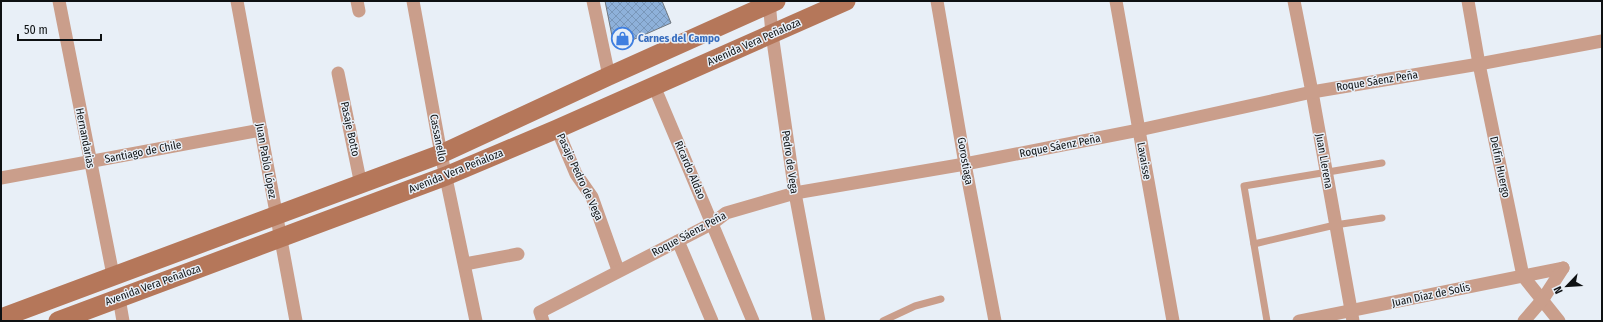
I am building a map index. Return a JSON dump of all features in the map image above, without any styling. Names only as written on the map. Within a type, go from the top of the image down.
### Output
[{"type":"main road","name":"Avenida Vera Peñaloza","points":[[58,321],[446,176],[557,130],[846,1]]},
{"type":"main road","name":"Avenida Vera Peñaloza","points":[[1,318],[441,154],[772,2]]},
{"type":"street","name":"Hernandarias","points":[[59,1],[113,275]]},
{"type":"street","name":"Juan Pablo López","points":[[237,1],[296,321]]},
{"type":"street","name":"Cassanello","points":[[413,1],[441,154],[476,321]]},
{"type":"street","points":[[593,1],[609,76]]},
{"type":"street","name":"Gorostiaga","points":[[937,1],[965,164],[995,321]]},
{"type":"street","name":"Lavaisse","points":[[1116,1],[1173,321]]},
{"type":"street","name":"Juan Llerena","points":[[1294,1],[1312,92],[1352,316]]},
{"type":"street","name":"Delfín Huergo","points":[[1468,1],[1479,64],[1523,276],[1559,321]]},
{"type":"street","name":"Pedro de Vega","points":[[772,2],[772,34],[794,193],[819,321]]},
{"type":"street","name":"Roque Sáenz Peña","points":[[541,316],[618,270],[678,242],[713,223],[726,213],[794,193],[965,164],[1139,130],[1312,92],[1479,64],[1602,41]]},
{"type":"street","name":"Pasaje Botto","points":[[338,73],[361,185]]},
{"type":"street","name":"Ricardo Aldao","points":[[654,86],[753,321]]},
{"type":"street","name":"Santiago de Chile","points":[[1,178],[261,130]]},
{"type":"street","name":"Pasaje Pedro de Vega","points":[[557,130],[576,174],[594,204],[618,270]]},
{"type":"street","points":[[678,242],[712,321]]},
{"type":"street","points":[[465,264],[518,254]]},
{"type":"street","name":"Juan Díaz de Solís","points":[[1299,321],[1352,316],[1563,268],[1542,299]]},
{"type":"street","points":[[119,298],[123,321]]},
{"type":"street","points":[[1524,321],[1542,299]]},
{"type":"lane","points":[[1267,321],[1244,186],[1382,163]]},
{"type":"lane","points":[[1254,244],[1335,225],[1382,218]]},
{"type":"lane","points":[[883,321],[915,306],[941,299]]},
{"type":"building","points":[[605,1],[662,1],[671,23],[621,45],[613,41]]},
{"type":"place","name":"Carnes del Campo","points":[[622,38]]}]
